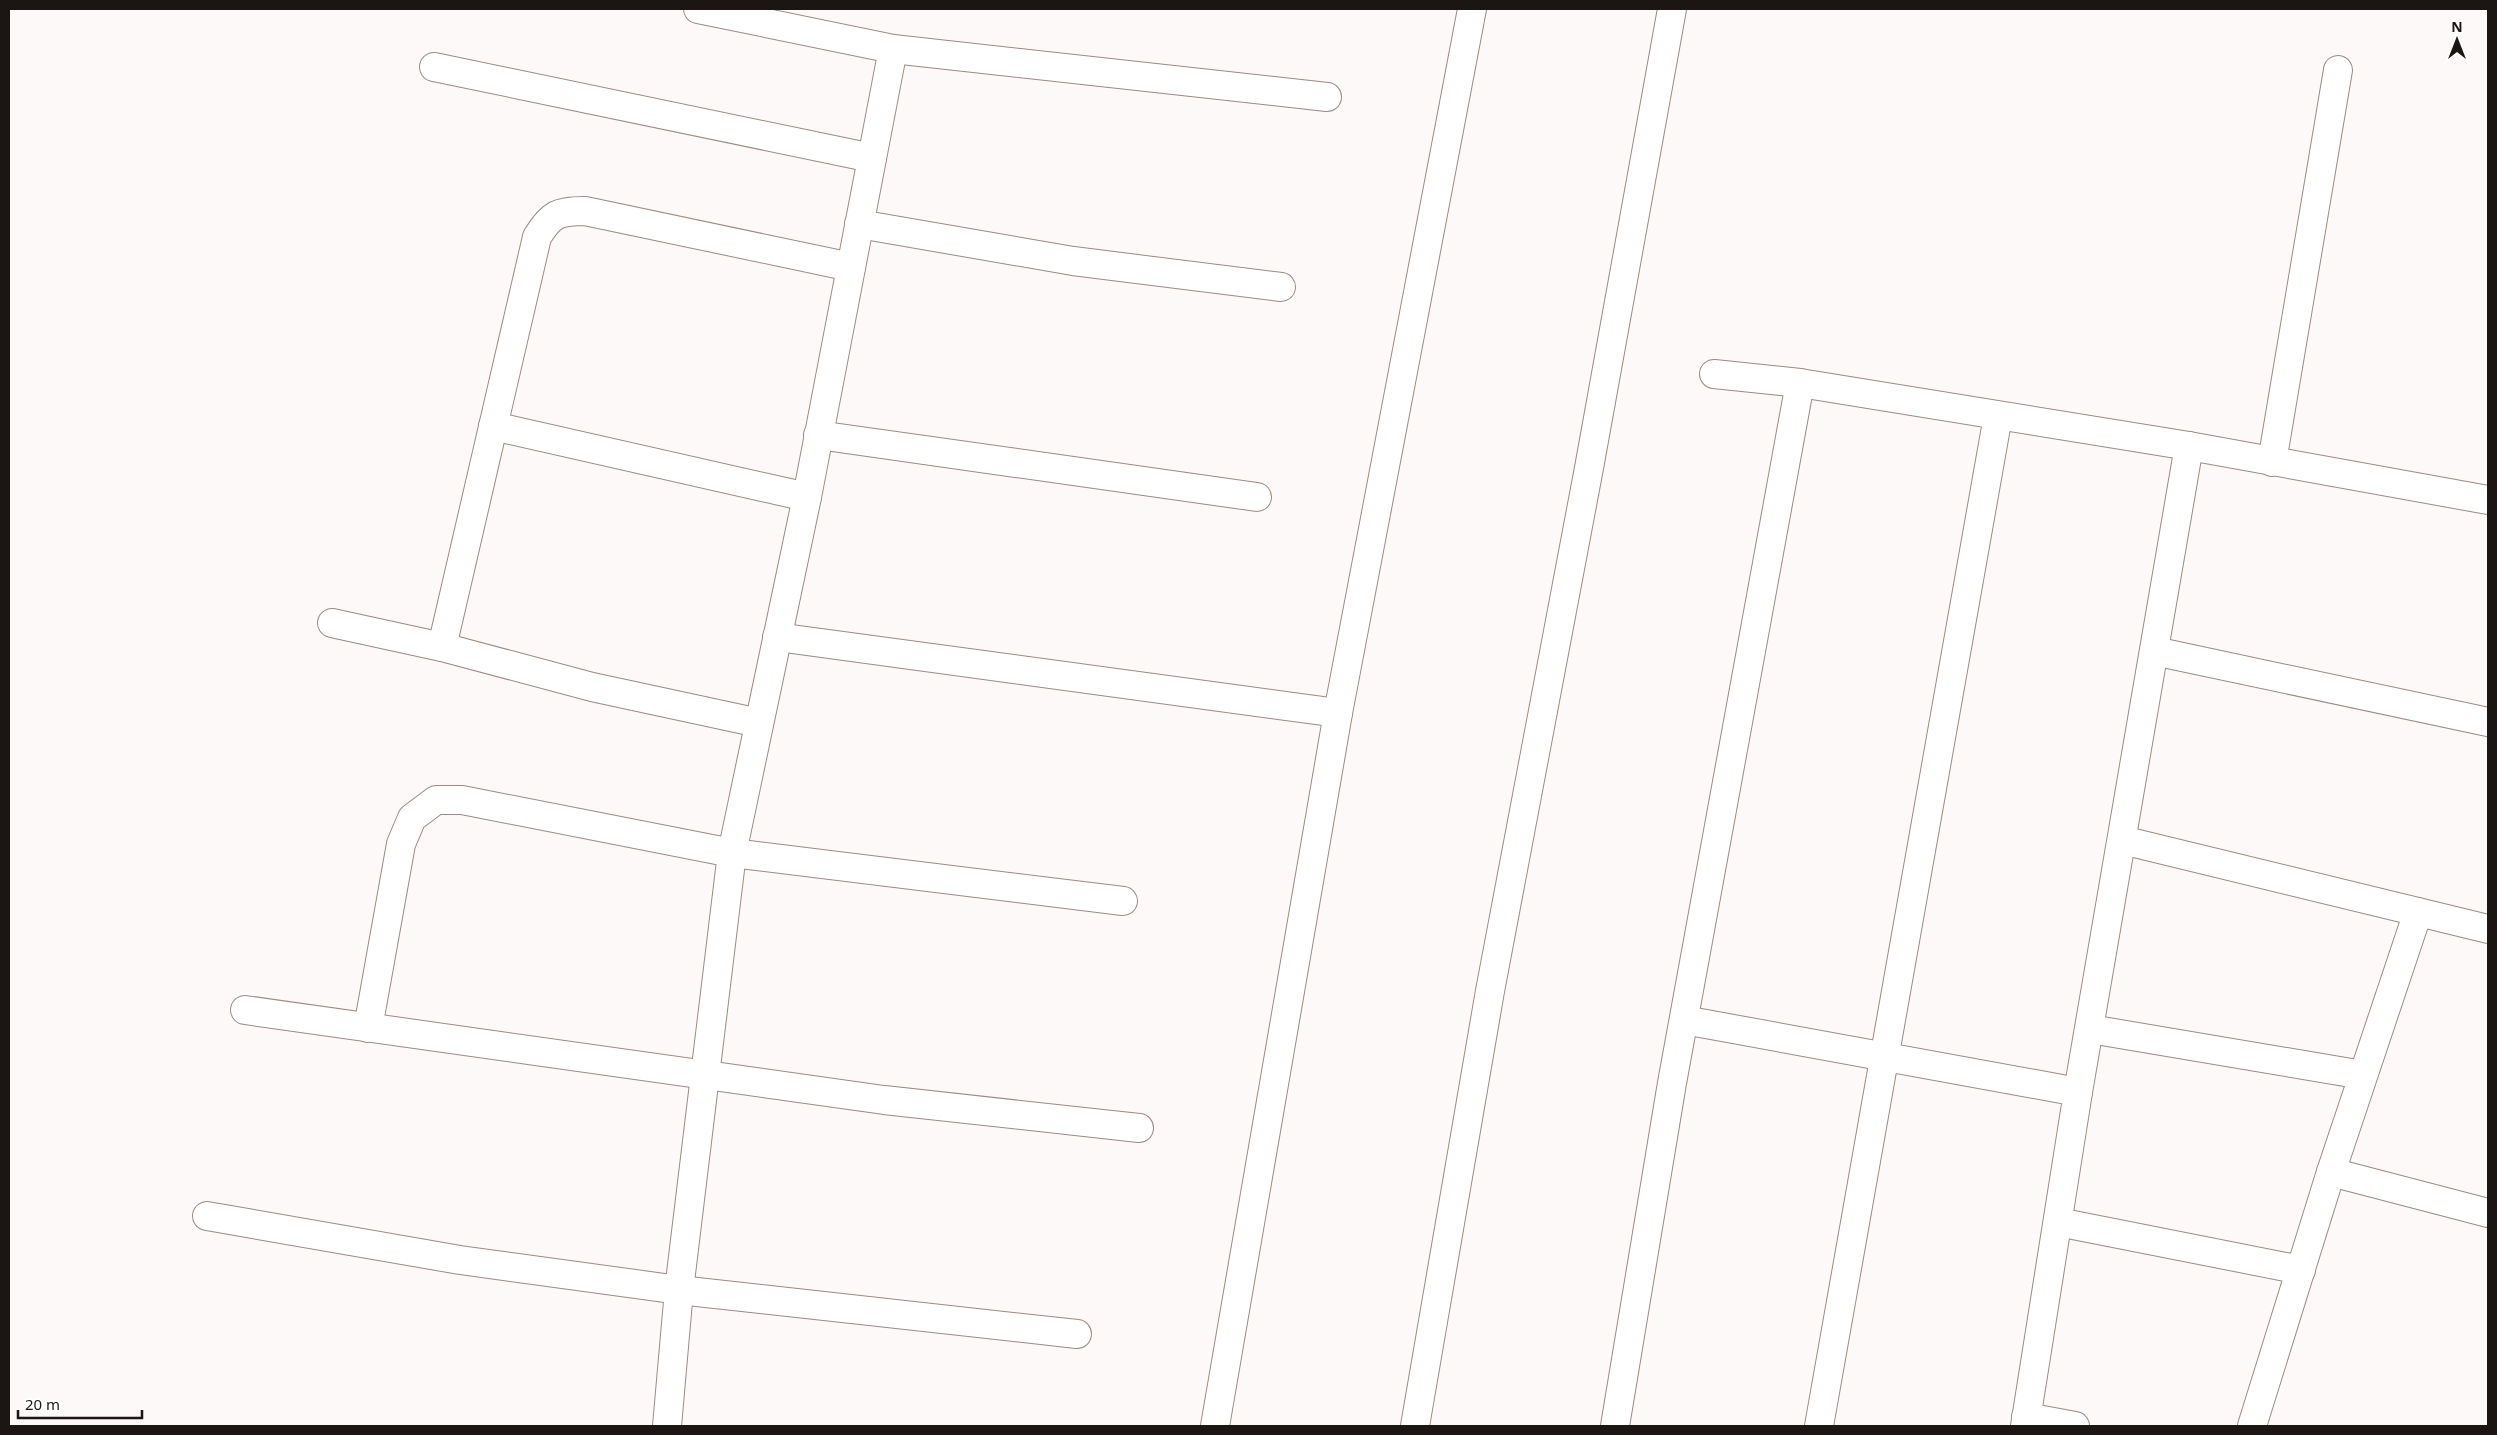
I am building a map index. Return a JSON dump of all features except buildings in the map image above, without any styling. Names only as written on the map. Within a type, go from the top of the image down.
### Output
[{"type":"street","points":[[698,9],[893,49],[1327,97]]},
{"type":"street","points":[[1215,1426],[1338,713],[1472,9]]},
{"type":"street","points":[[1415,1426],[1490,991],[1589,468],[1672,9]]},
{"type":"street","points":[[667,1426],[679,1290],[732,853],[807,497],[893,49]]},
{"type":"street","points":[[434,67],[872,158]]},
{"type":"street","points":[[2272,462],[2338,70]]},
{"type":"street","points":[[442,647],[537,237],[548,220],[565,211],[585,211],[851,267]]},
{"type":"street","points":[[859,224],[1073,261],[1281,287]]},
{"type":"street","points":[[1714,374],[1800,383],[2189,446],[2488,500]]},
{"type":"street","points":[[1615,1426],[1684,1020],[1800,383]]},
{"type":"street","points":[[1819,1426],[1998,416]]},
{"type":"street","points":[[493,426],[807,497]]},
{"type":"street","points":[[818,436],[1257,497]]},
{"type":"street","points":[[2075,1426],[2026,1422],[2078,1092],[2189,446]]},
{"type":"street","points":[[332,623],[442,647],[592,687],[759,723]]},
{"type":"street","points":[[777,637],[1338,713]]},
{"type":"street","points":[[2154,651],[2488,722]]},
{"type":"street","points":[[368,1028],[401,844],[412,818],[436,800],[462,800],[732,853],[1123,901]]},
{"type":"street","points":[[2122,840],[2488,929]]},
{"type":"street","points":[[2252,1426],[2331,1172],[2418,912]]},
{"type":"street","points":[[245,1010],[884,1100],[1139,1128]]},
{"type":"street","points":[[1684,1020],[2078,1092]]},
{"type":"street","points":[[2090,1029],[2363,1075]]},
{"type":"street","points":[[2331,1172],[2488,1212]]},
{"type":"street","points":[[207,1216],[460,1260],[679,1290],[1077,1334]]},
{"type":"street","points":[[2058,1222],[2300,1270]]}]
